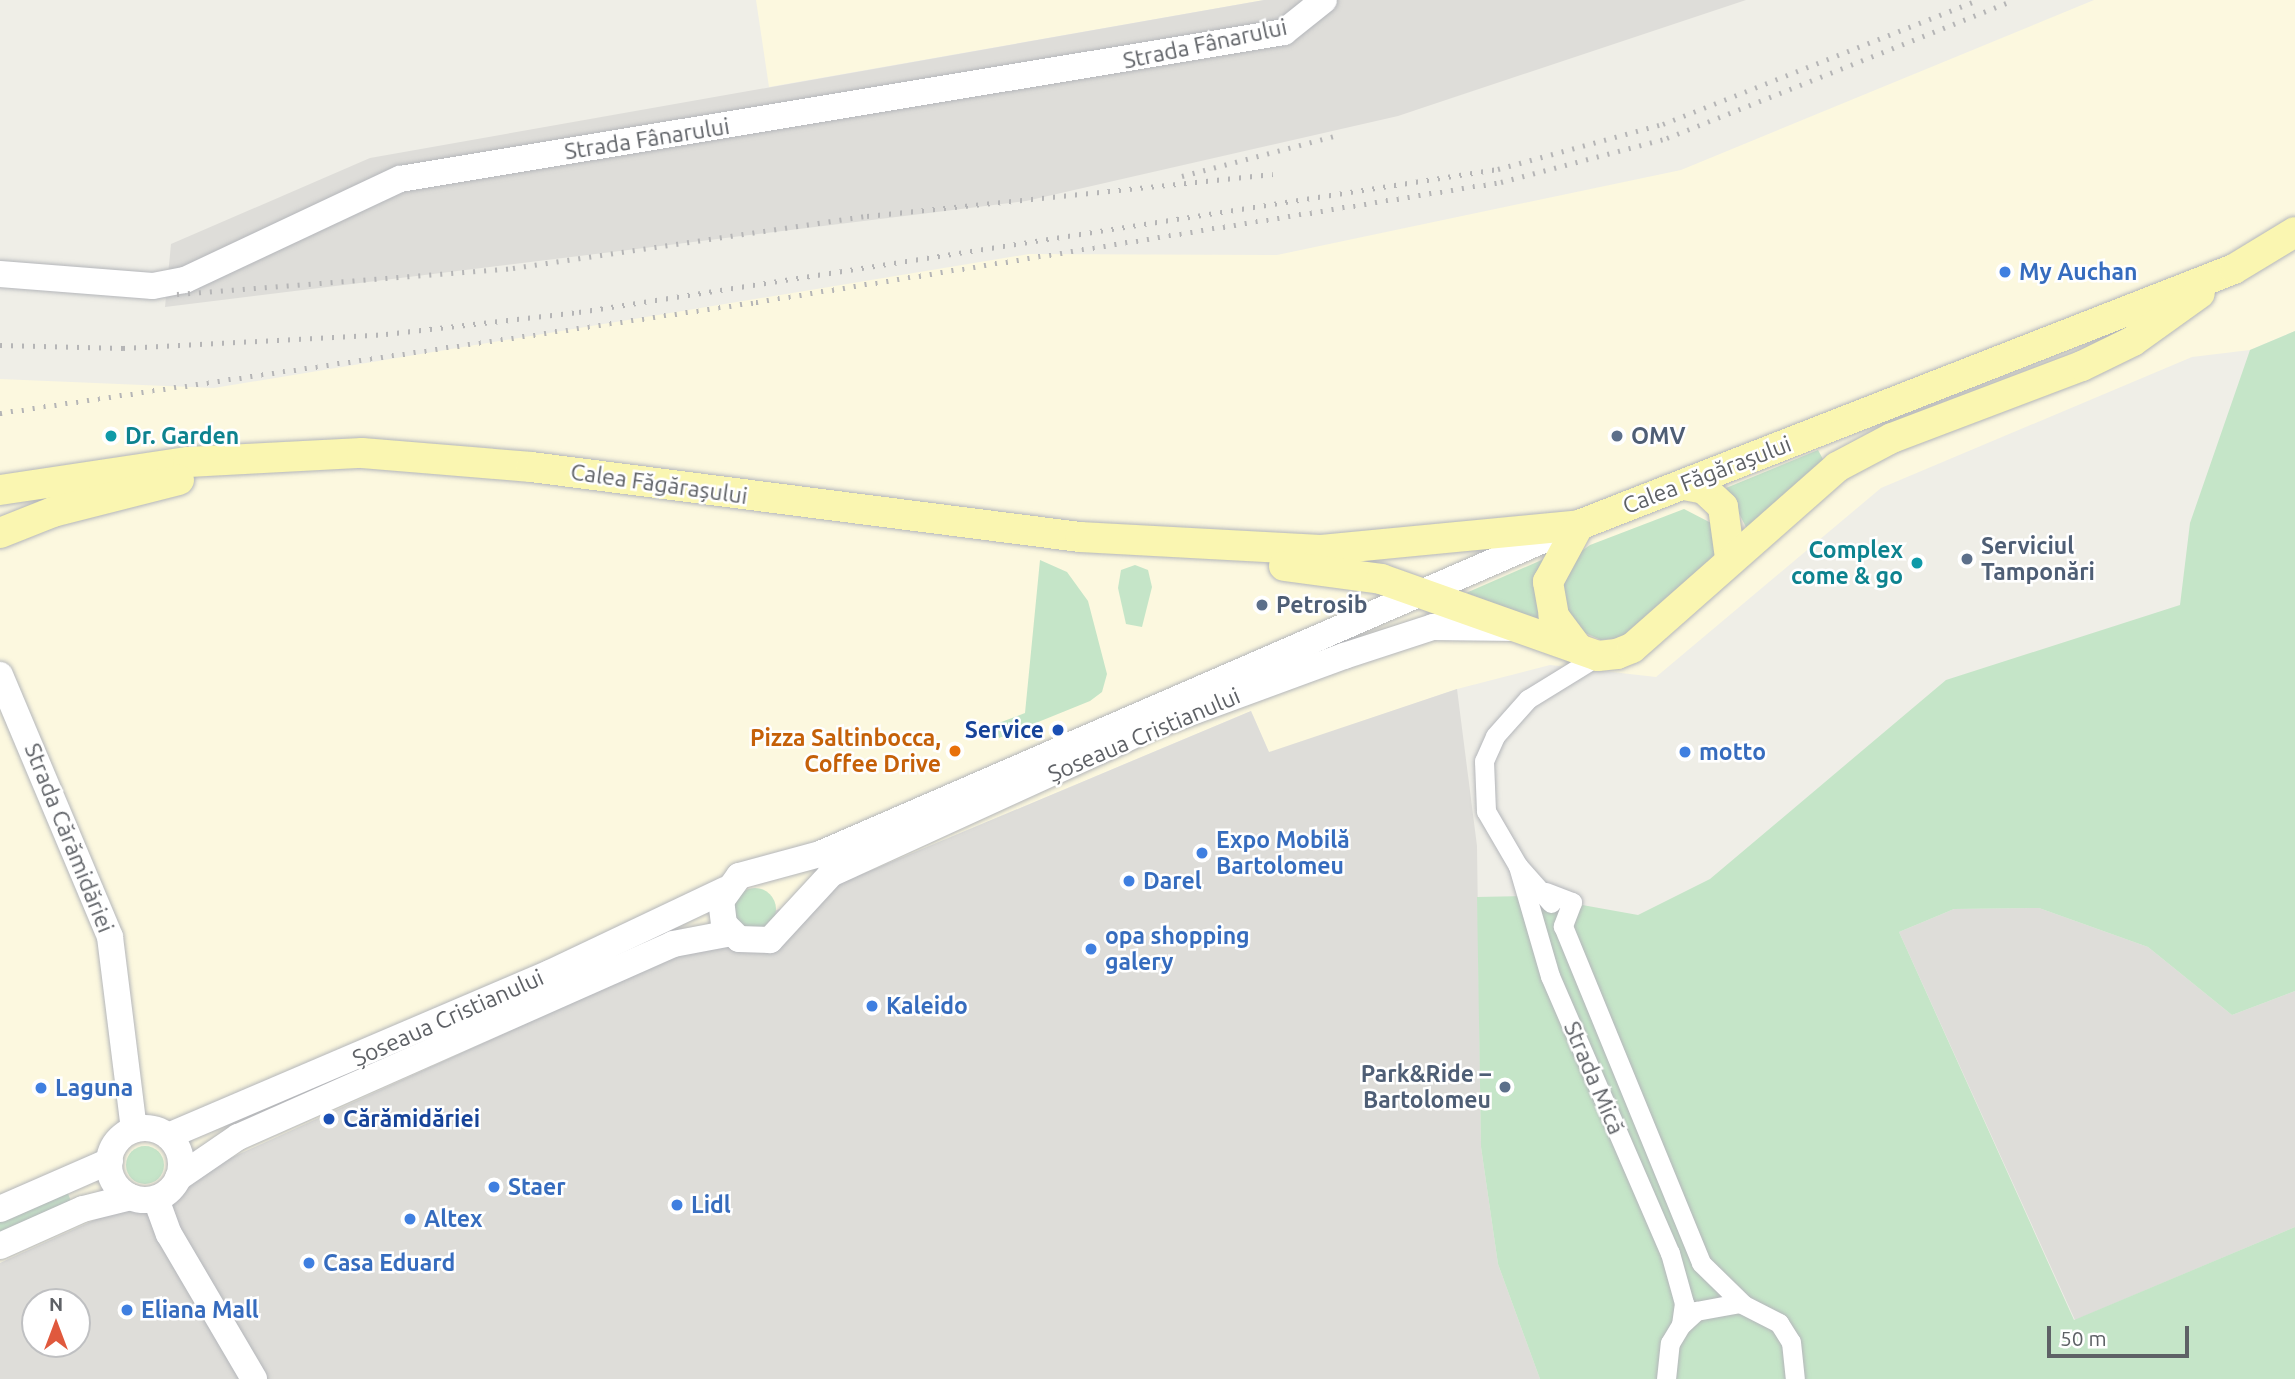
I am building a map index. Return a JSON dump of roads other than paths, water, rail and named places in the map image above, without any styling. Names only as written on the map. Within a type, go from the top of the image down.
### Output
[{"type":"main road","name":"Calea Făgărașului","points":[[0,533],[53,512],[236,462],[293,454],[445,457],[1080,537],[1321,550],[1579,524],[2234,269],[2295,232]]},
{"type":"main road","points":[[1579,524],[1548,582],[1554,615],[1588,652],[1632,648],[1730,558],[1864,451],[2102,356],[2234,269]]},
{"type":"main road","name":"Calea Făgărașului","points":[[0,490],[188,462],[236,462]]},
{"type":"main road","points":[[1684,485],[1704,489],[1723,507],[1730,558]]},
{"type":"main road","name":"Calea Făgărașului","points":[[1080,537],[1110,549],[1320,570],[1431,593],[1588,652]]},
{"type":"street","name":"Strada Fânarului","points":[[0,274],[153,286],[174,282],[224,265],[400,179],[998,83],[1284,32],[1316,9]]},
{"type":"street","name":"Șoseaua Cristianului","points":[[168,1136],[466,1010],[725,890],[739,876],[759,873],[820,854],[1153,705],[1431,593],[1579,524]]},
{"type":"street","name":"Șoseaua Cristianului","points":[[178,1178],[238,1137],[673,944],[730,933],[749,943],[770,940],[831,874],[1156,725],[1418,630],[1526,627]]},
{"type":"street","points":[[1518,866],[1486,811],[1484,761],[1508,717],[1588,652]]},
{"type":"street","name":"Strada Cărămidăriei","points":[[0,675],[110,937],[134,1130]]},
{"type":"street","name":"Strada Mică","points":[[1518,866],[1546,892],[1563,926],[1701,1263],[1743,1304],[1779,1323],[1791,1342],[1795,1379]]},
{"type":"street","name":"Strada Mică","points":[[1518,866],[1550,976],[1670,1253],[1684,1303],[1681,1325],[1670,1343],[1666,1379]]},
{"type":"street","points":[[759,873],[785,887],[790,917]]},
{"type":"street","points":[[725,890],[720,913],[730,933]]},
{"type":"street","name":"Strada Mică","points":[[1546,892],[1572,902],[1563,926]]},
{"type":"street","points":[[0,1246],[83,1209],[143,1198],[178,1178],[181,1160],[168,1136],[134,1130],[119,1140],[110,1161],[114,1182],[143,1198],[169,1234],[254,1379]]},
{"type":"street","points":[[0,1209],[110,1161]]},
{"type":"street","points":[[1681,1325],[1717,1304],[1743,1304]]},
{"type":"railway","points":[[0,345],[123,348],[386,334],[579,312],[1498,169],[1663,124],[1977,0]]},
{"type":"railway","points":[[0,413],[756,302],[1501,182],[1667,138],[2014,0]]},
{"type":"railway","points":[[1182,176],[1334,136]]},
{"type":"railway","points":[[177,294],[513,268],[867,216],[1273,174]]},
{"type":"place","name":"My Auchan","points":[[2005,272]]},
{"type":"place","name":"Dr. Garden","points":[[111,436]]},
{"type":"place","name":"OMV","points":[[1617,436]]},
{"type":"place","name":"Serviciul Tamponări","points":[[1967,559]]},
{"type":"place","name":"Complex come & go","points":[[1917,563]]},
{"type":"place","name":"Petrosib","points":[[1262,605]]},
{"type":"place","name":"Service","points":[[1058,730]]},
{"type":"place","name":"Pizza Saltinbocca, Coffee Drive","points":[[955,751]]},
{"type":"place","name":"motto","points":[[1685,752]]},
{"type":"place","name":"Expo Mobilă Bartolomeu","points":[[1202,853]]},
{"type":"place","name":"Darel","points":[[1129,881]]},
{"type":"place","name":"opa shopping galery","points":[[1091,949]]},
{"type":"place","name":"Kaleido","points":[[872,1006]]},
{"type":"place","name":"Park&Ride – Bartolomeu","points":[[1505,1087]]},
{"type":"place","name":"Laguna","points":[[41,1088]]},
{"type":"place","name":"Cărămidăriei","points":[[329,1119]]},
{"type":"place","name":"Staer","points":[[494,1187]]},
{"type":"place","name":"Lidl","points":[[677,1205]]},
{"type":"place","name":"Altex","points":[[410,1219]]},
{"type":"place","name":"Casa Eduard","points":[[309,1263]]},
{"type":"place","name":"Eliana Mall","points":[[127,1310]]}]
